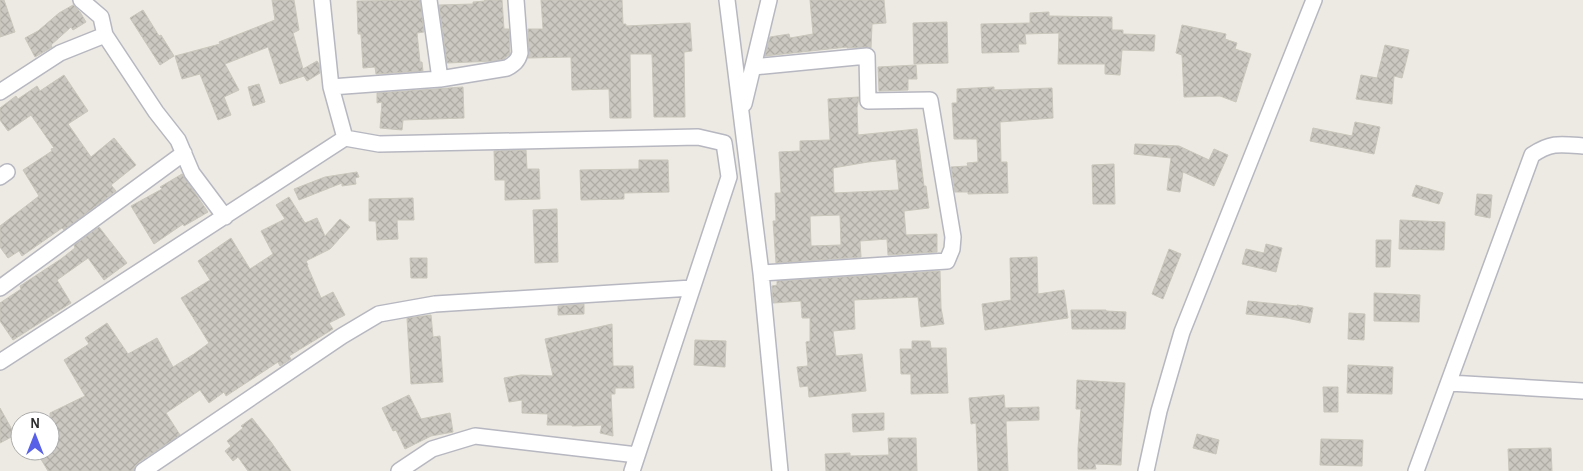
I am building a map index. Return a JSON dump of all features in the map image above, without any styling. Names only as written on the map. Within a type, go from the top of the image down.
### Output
[{"type":"street","points":[[81,0],[101,17],[105,35],[156,112],[178,140],[192,173],[224,217]]},
{"type":"street","points":[[322,0],[331,87],[345,138]]},
{"type":"street","points":[[429,0],[440,79]]},
{"type":"street","points":[[331,87],[440,79],[507,68],[519,59],[520,53],[516,0]]},
{"type":"street","points":[[727,0],[761,273],[780,471]]},
{"type":"street","points":[[741,118],[769,0]]},
{"type":"street","points":[[1146,471],[1159,411],[1182,332],[1314,0]]},
{"type":"street","points":[[0,92],[60,53],[105,35]]},
{"type":"street","points":[[752,67],[867,56],[868,101],[930,100],[953,237],[952,249],[947,261],[761,273]]},
{"type":"street","points":[[0,362],[345,138],[379,144],[698,137],[724,143],[729,177],[632,471]]},
{"type":"street","points":[[1416,471],[1532,155],[1544,146],[1583,146]]},
{"type":"street","points":[[0,288],[184,153]]},
{"type":"street","points":[[143,471],[342,336],[379,314],[435,304],[692,288]]},
{"type":"street","points":[[1448,382],[1583,391]]},
{"type":"street","points":[[399,471],[432,449],[476,436],[637,455]]},
{"type":"building","points":[[0,0],[4,0],[15,32],[0,37]]},
{"type":"building","points":[[272,0],[294,0],[299,30],[293,33],[303,69],[317,61],[320,73],[307,81],[304,76],[280,84],[268,47],[225,64],[239,90],[224,97],[231,115],[218,120],[200,74],[182,79],[175,56],[220,44],[219,42],[275,20]]},
{"type":"building","points":[[420,0],[424,32],[417,33],[420,62],[422,62],[423,71],[376,74],[375,67],[363,68],[361,34],[358,34],[357,1]]},
{"type":"building","points":[[502,0],[504,29],[509,29],[510,54],[504,59],[494,61],[447,63],[439,5],[473,4],[473,2]]},
{"type":"building","points":[[541,0],[622,0],[623,24],[626,24],[626,26],[690,23],[692,51],[684,52],[685,117],[654,117],[652,54],[630,54],[631,118],[610,118],[609,89],[572,90],[571,57],[528,58],[528,29],[543,29]]},
{"type":"building","points":[[810,0],[884,0],[886,23],[872,24],[871,48],[847,47],[765,56],[770,37],[789,34],[790,38],[813,34]]},
{"type":"building","points":[[73,5],[86,22],[73,30],[71,27],[51,45],[52,47],[35,57],[25,38],[38,31],[59,13]]},
{"type":"building","points":[[143,10],[174,56],[160,65],[130,18]]},
{"type":"building","points":[[1049,12],[1049,16],[1112,17],[1112,30],[1123,30],[1123,34],[1155,35],[1154,51],[1122,50],[1120,75],[1105,74],[1105,64],[1058,64],[1059,33],[1025,34],[1026,44],[1018,44],[1019,52],[982,53],[981,24],[1030,23],[1030,13]]},
{"type":"building","points":[[947,22],[948,63],[914,64],[913,23]]},
{"type":"building","points":[[1182,25],[1226,34],[1225,39],[1237,43],[1235,49],[1251,54],[1236,102],[1220,96],[1184,97],[1182,55],[1176,53]]},
{"type":"building","points":[[1385,45],[1409,50],[1402,78],[1394,76],[1392,104],[1356,99],[1361,75],[1377,78]]},
{"type":"building","points":[[916,65],[917,79],[908,79],[908,90],[879,91],[878,67]]},
{"type":"building","points":[[64,75],[88,111],[68,124],[91,157],[114,138],[136,165],[111,185],[116,191],[64,230],[62,228],[22,256],[19,251],[8,258],[0,247],[0,226],[39,196],[23,170],[54,148],[31,115],[8,131],[0,120],[0,108],[16,96],[18,99],[37,86],[40,91]]},
{"type":"building","points":[[259,84],[265,102],[253,106],[248,87]]},
{"type":"building","points":[[463,87],[464,118],[403,120],[402,130],[380,128],[382,102],[377,103],[377,93]]},
{"type":"building","points":[[994,87],[994,90],[1052,88],[1053,118],[1000,122],[1001,162],[1007,162],[1008,193],[968,194],[968,192],[955,192],[951,167],[968,166],[967,163],[978,162],[977,139],[954,139],[952,103],[957,103],[957,89]]},
{"type":"building","points":[[859,97],[857,108],[858,135],[917,129],[924,186],[926,186],[929,208],[904,211],[906,235],[937,234],[937,252],[888,255],[887,239],[860,241],[861,257],[776,263],[773,221],[776,221],[775,193],[781,193],[779,152],[800,151],[800,141],[830,140],[828,99]],"holes":[[[896,159],[899,190],[834,193],[833,168]],[[840,215],[841,245],[811,246],[810,216]]]},
{"type":"building","points":[[1355,122],[1380,127],[1374,154],[1310,141],[1313,128],[1352,136]]},
{"type":"building","points":[[1135,144],[1179,146],[1209,160],[1214,149],[1228,155],[1214,186],[1183,172],[1180,192],[1167,190],[1171,158],[1134,154]]},
{"type":"building","points":[[526,150],[527,169],[539,169],[540,199],[505,200],[505,180],[495,180],[494,151]]},
{"type":"building","points":[[639,160],[668,160],[669,192],[624,193],[624,199],[581,200],[580,170],[639,169]]},
{"type":"building","points":[[1114,164],[1115,204],[1093,204],[1092,165]]},
{"type":"building","points":[[357,172],[359,177],[355,178],[356,184],[342,186],[342,183],[299,200],[294,189],[325,177]]},
{"type":"building","points":[[182,174],[208,212],[184,226],[183,224],[154,244],[131,206],[162,189],[160,187]]},
{"type":"building","points":[[1416,185],[1443,193],[1439,204],[1412,196]]},
{"type":"building","points":[[1477,194],[1492,195],[1490,218],[1475,215]]},
{"type":"building","points":[[289,197],[305,223],[317,218],[325,236],[340,219],[350,227],[330,249],[306,261],[321,298],[333,292],[345,315],[329,323],[333,329],[289,356],[291,359],[280,366],[278,362],[226,396],[224,392],[209,403],[200,390],[166,413],[180,435],[139,462],[135,466],[134,471],[48,471],[42,461],[60,461],[60,411],[54,411],[85,396],[64,360],[89,344],[85,338],[107,323],[128,354],[157,338],[173,367],[194,354],[209,343],[181,298],[210,280],[198,261],[231,238],[250,269],[273,254],[261,231],[285,219],[276,205]]},
{"type":"building","points":[[413,198],[414,220],[397,220],[398,239],[377,240],[376,221],[369,221],[369,199]]},
{"type":"building","points":[[557,209],[558,262],[535,263],[533,210]]},
{"type":"building","points":[[1400,220],[1445,222],[1444,250],[1399,249]]},
{"type":"building","points":[[99,227],[127,263],[104,280],[88,258],[57,280],[71,303],[13,340],[0,321],[0,303],[21,289],[20,286],[61,259],[75,248],[74,245]]},
{"type":"building","points":[[1376,240],[1391,240],[1390,267],[1376,267]]},
{"type":"building","points":[[1266,244],[1282,248],[1276,272],[1242,264],[1246,249],[1264,253]]},
{"type":"building","points":[[1169,249],[1181,254],[1163,299],[1152,294]]},
{"type":"building","points":[[1037,257],[1038,294],[1064,290],[1068,318],[985,330],[982,304],[1011,300],[1010,258]]},
{"type":"building","points":[[410,258],[427,258],[427,278],[411,278]]},
{"type":"building","points":[[940,271],[941,308],[944,324],[921,327],[918,297],[854,300],[855,329],[833,331],[836,356],[862,354],[866,391],[809,397],[808,386],[800,387],[797,367],[808,366],[806,342],[810,341],[810,318],[802,318],[801,301],[773,303],[772,286],[777,285],[777,281]]},
{"type":"building","points":[[1374,293],[1420,295],[1419,322],[1374,321]]},
{"type":"building","points":[[1248,301],[1313,308],[1310,323],[1287,318],[1246,314]]},
{"type":"building","points":[[584,304],[584,314],[558,315],[558,306]]},
{"type":"building","points":[[1071,310],[1126,312],[1125,329],[1072,329]]},
{"type":"building","points":[[1349,313],[1365,314],[1364,340],[1348,339]]},
{"type":"building","points":[[431,315],[433,337],[440,336],[443,382],[411,384],[407,318]]},
{"type":"building","points":[[612,324],[613,366],[633,366],[634,388],[615,388],[615,394],[611,394],[613,436],[600,433],[602,425],[547,425],[548,414],[522,413],[522,400],[509,402],[504,378],[521,375],[553,376],[545,339]]},
{"type":"building","points":[[695,340],[726,341],[725,367],[694,365]]},
{"type":"building","points":[[912,341],[930,341],[931,348],[946,348],[948,393],[911,394],[911,374],[901,374],[900,349],[912,349]]},
{"type":"building","points":[[1348,365],[1393,367],[1392,394],[1347,393]]},
{"type":"building","points":[[1077,380],[1125,383],[1121,465],[1095,464],[1096,469],[1078,469],[1081,409],[1076,409]]},
{"type":"building","points":[[1323,387],[1338,387],[1338,412],[1324,412]]},
{"type":"building","points":[[409,395],[421,419],[450,413],[453,432],[431,436],[405,449],[396,430],[393,431],[382,408]]},
{"type":"building","points":[[1004,395],[1005,408],[1039,407],[1039,420],[1006,421],[1008,471],[978,471],[976,423],[971,424],[969,398]]},
{"type":"building","points":[[0,408],[10,426],[10,438],[0,443]]},
{"type":"building","points":[[884,413],[884,430],[853,432],[852,414]]},
{"type":"building","points":[[252,418],[291,471],[248,471],[238,457],[233,461],[225,451],[231,446],[227,441],[243,428],[241,426]]},
{"type":"building","points":[[1197,434],[1219,440],[1216,454],[1193,448]]},
{"type":"building","points":[[888,438],[916,438],[917,471],[826,471],[825,454],[850,453],[850,456],[889,455]]},
{"type":"building","points":[[1321,439],[1363,440],[1362,466],[1320,465]]},
{"type":"building","points":[[1551,448],[1552,471],[1509,471],[1508,449]]}]
